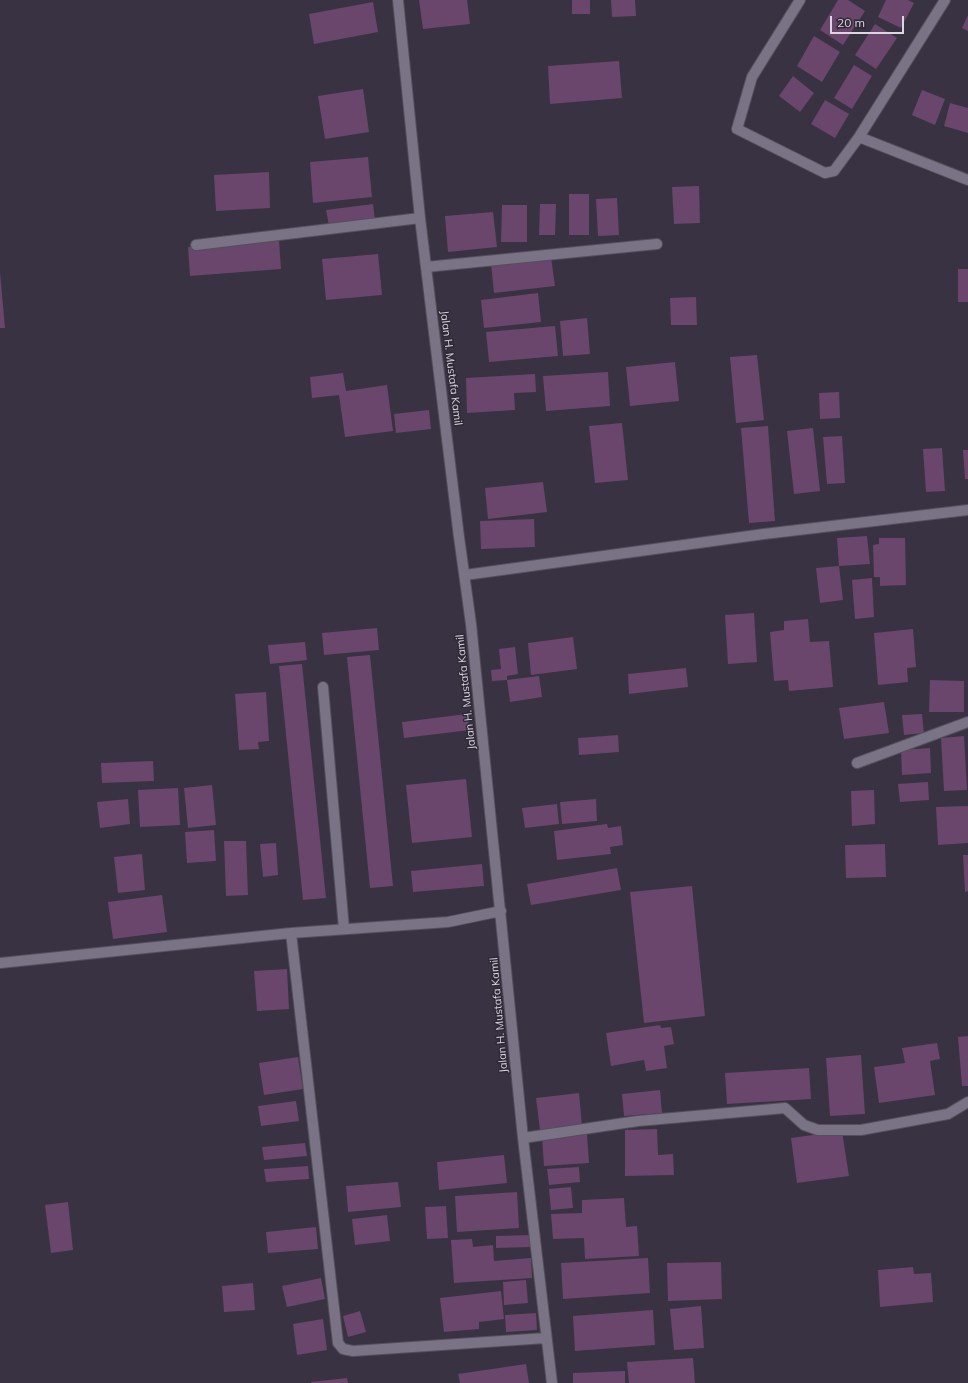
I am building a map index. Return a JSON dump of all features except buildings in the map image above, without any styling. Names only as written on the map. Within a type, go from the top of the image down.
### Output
[{"type":"street","name":"Jalan H. Mustafa Kamil","points":[[398,0],[420,218],[465,575],[501,911],[523,1138],[552,1383]]},
{"type":"street","points":[[800,0],[752,77],[737,130],[825,173],[834,171],[859,137],[945,0]]},
{"type":"street","points":[[859,137],[968,180]]},
{"type":"street","points":[[196,245],[420,218]]},
{"type":"street","points":[[426,267],[657,244]]},
{"type":"street","points":[[465,575],[764,534],[968,510]]},
{"type":"street","points":[[323,687],[344,929]]},
{"type":"street","points":[[857,763],[968,722]]},
{"type":"street","points":[[0,963],[291,933],[448,922],[501,911]]},
{"type":"street","points":[[291,933],[338,1343],[343,1349],[353,1351],[546,1338]]},
{"type":"street","points":[[523,1138],[638,1121],[785,1108],[804,1125],[818,1130],[861,1130],[948,1114],[968,1102]]}]
